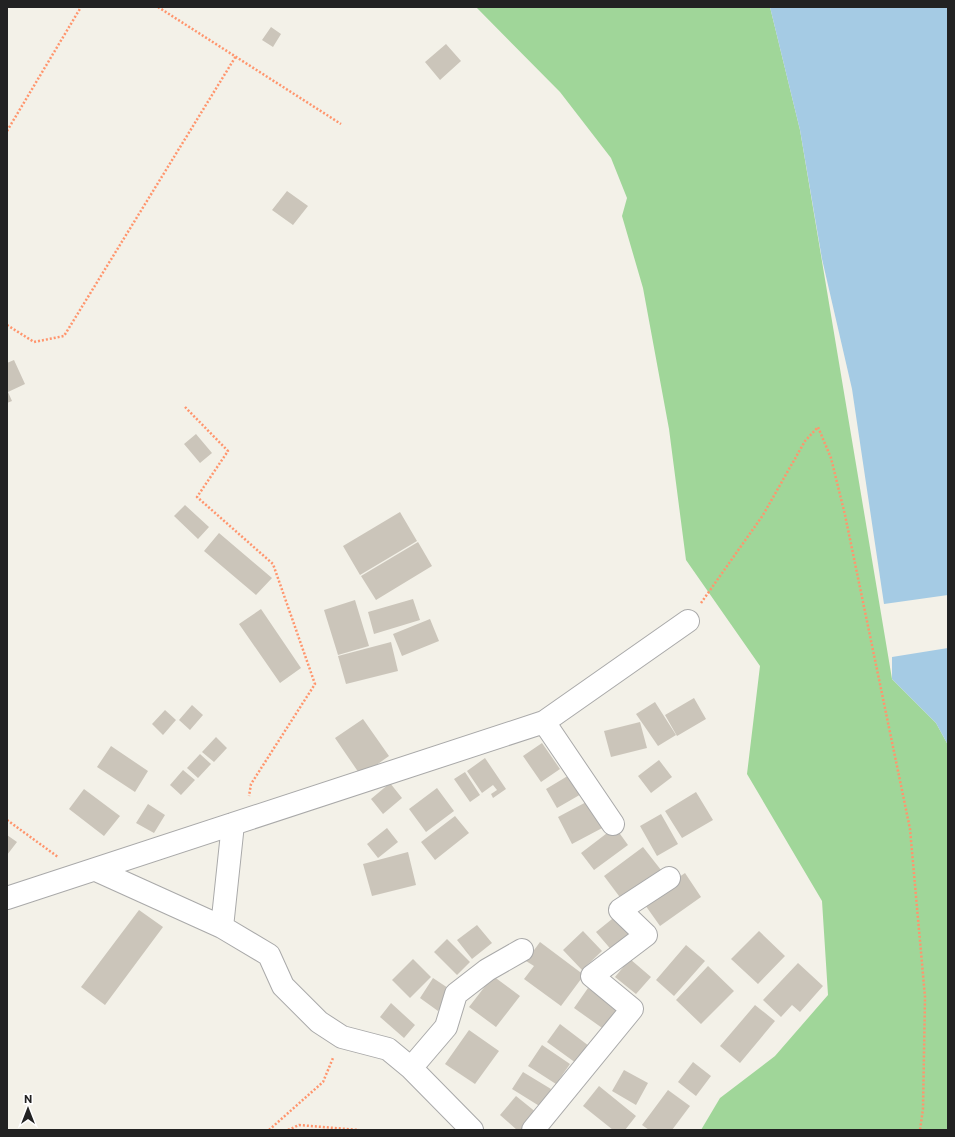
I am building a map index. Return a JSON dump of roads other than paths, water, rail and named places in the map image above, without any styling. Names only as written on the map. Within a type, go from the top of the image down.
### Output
[{"type":"street","points":[[7,898],[544,722],[688,621]]},
{"type":"street","points":[[544,722],[613,824]]},
{"type":"street","points":[[222,927],[239,822]]},
{"type":"street","points":[[88,872],[222,927],[269,955],[283,986],[319,1022],[342,1037],[388,1049],[411,1068],[472,1130]]},
{"type":"street","points":[[533,1130],[632,1009],[592,976],[646,935],[620,910],[669,878]]},
{"type":"street","points":[[411,1068],[446,1027],[456,994],[487,970],[522,950]]},
{"type":"water","points":[[770,7],[948,7],[948,595],[884,604],[852,389],[822,259],[800,130]]},
{"type":"water","points":[[948,648],[948,745],[936,723],[892,679],[892,657]]}]
